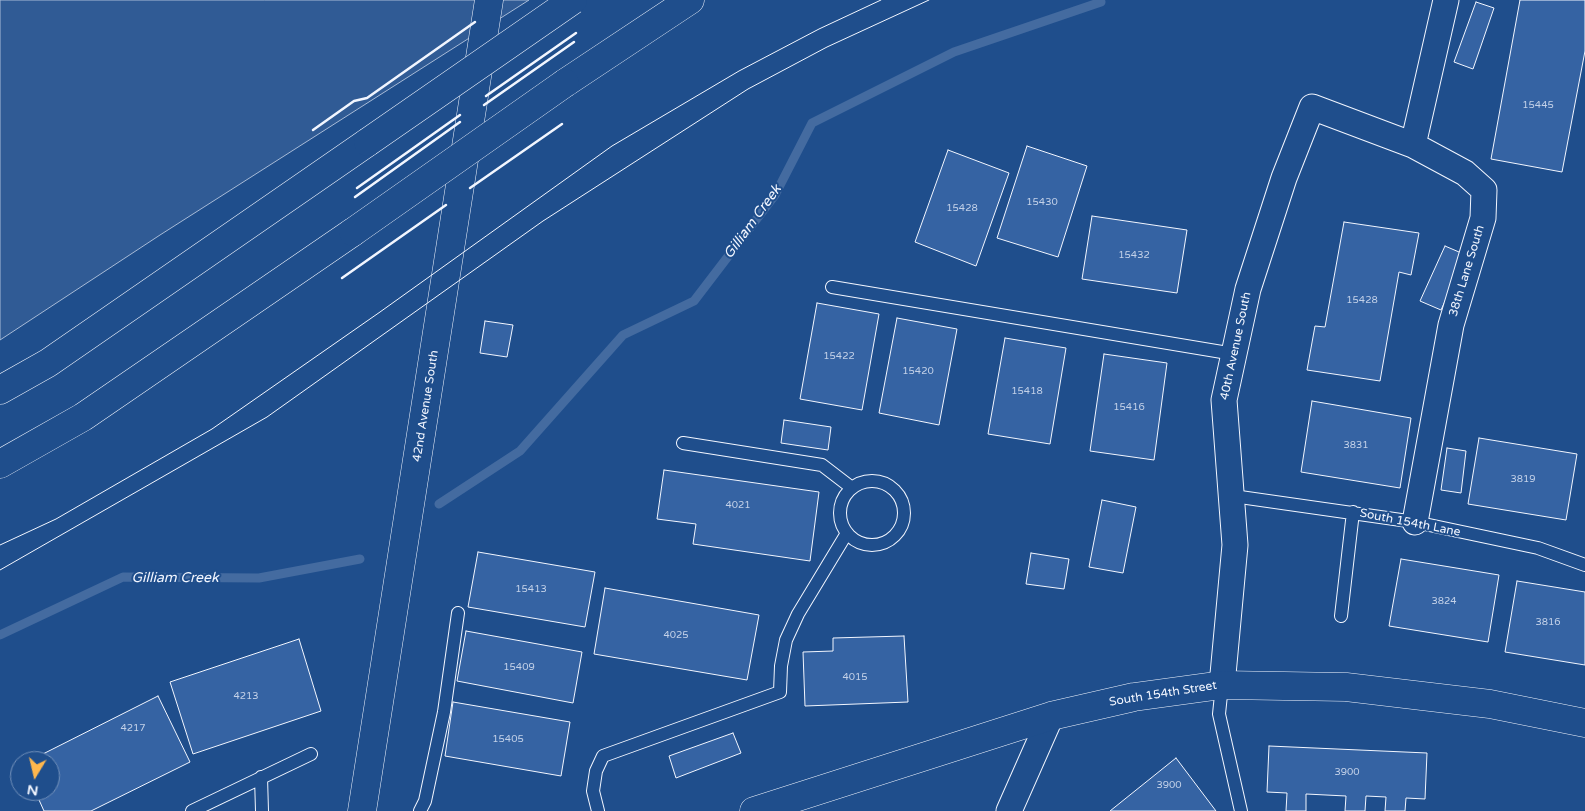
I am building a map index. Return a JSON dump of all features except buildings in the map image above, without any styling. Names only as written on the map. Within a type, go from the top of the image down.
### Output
[{"type":"main road","name":"42nd Avenue South","points":[[362,811],[489,0]]},
{"type":"main road","points":[[0,390],[48,363],[573,0]]},
{"type":"main road","points":[[0,464],[83,417],[565,84],[690,0]]},
{"type":"main road","name":"South 154th Street","points":[[754,811],[1051,716],[1134,697],[1222,685],[1346,687],[1490,704],[1585,723]]},
{"type":"street","points":[[1413,145],[1446,0]]},
{"type":"street","name":"38th Lane South","points":[[1312,107],[1413,145],[1466,173],[1484,190],[1483,218],[1451,325],[1415,522]]},
{"type":"street","name":"40th Avenue South","points":[[1222,685],[1235,546],[1233,496],[1224,400],[1248,289],[1284,178],[1312,107]]},
{"type":"street","points":[[1009,811],[1051,716]]},
{"type":"lane","points":[[832,287],[1234,354]]},
{"type":"lane","points":[[684,443],[822,465],[852,488]]},
{"type":"lane","points":[[875,481],[887,485],[897,492],[903,504],[904,516],[900,528],[893,537],[882,544],[869,545],[857,541],[848,533],[842,522],[840,510],[844,498],[852,488],[862,483],[875,481]]},
{"type":"lane","name":"South 154th Lane","points":[[1233,496],[1415,522],[1538,548],[1585,565]]},
{"type":"lane","points":[[1341,616],[1353,512]]},
{"type":"lane","points":[[598,811],[593,791],[596,771],[603,756],[780,692],[781,666],[786,640],[798,614],[848,533]]},
{"type":"lane","points":[[420,811],[425,801],[444,712],[458,612]]},
{"type":"lane","points":[[1222,685],[1219,714],[1241,811]]},
{"type":"lane","points":[[192,811],[310,754]]},
{"type":"lane","points":[[261,777],[262,811]]},
{"type":"shaded area","points":[[0,0],[529,0],[160,235],[0,340]]},
{"type":"waterway","name":"Gilliam Creek","points":[[439,504],[520,451],[623,335],[694,301],[775,195],[812,123],[954,52],[1101,2]]},
{"type":"waterway","name":"Gilliam Creek","points":[[0,635],[123,577],[259,578],[360,559]]},
{"type":"tram line","points":[[0,545],[56,519],[212,429],[380,312],[612,146],[739,71],[819,29],[881,0]]},
{"type":"tram line","points":[[0,570],[267,417],[543,221],[748,89],[827,47],[929,0]]},
{"type":"wall","points":[[313,130],[354,101],[367,98],[475,22]]},
{"type":"wall","points":[[486,96],[576,33]]},
{"type":"wall","points":[[484,105],[574,42]]},
{"type":"wall","points":[[357,188],[460,115]]},
{"type":"wall","points":[[355,197],[460,122]]},
{"type":"wall","points":[[470,188],[562,124]]},
{"type":"wall","points":[[342,278],[446,205]]}]
